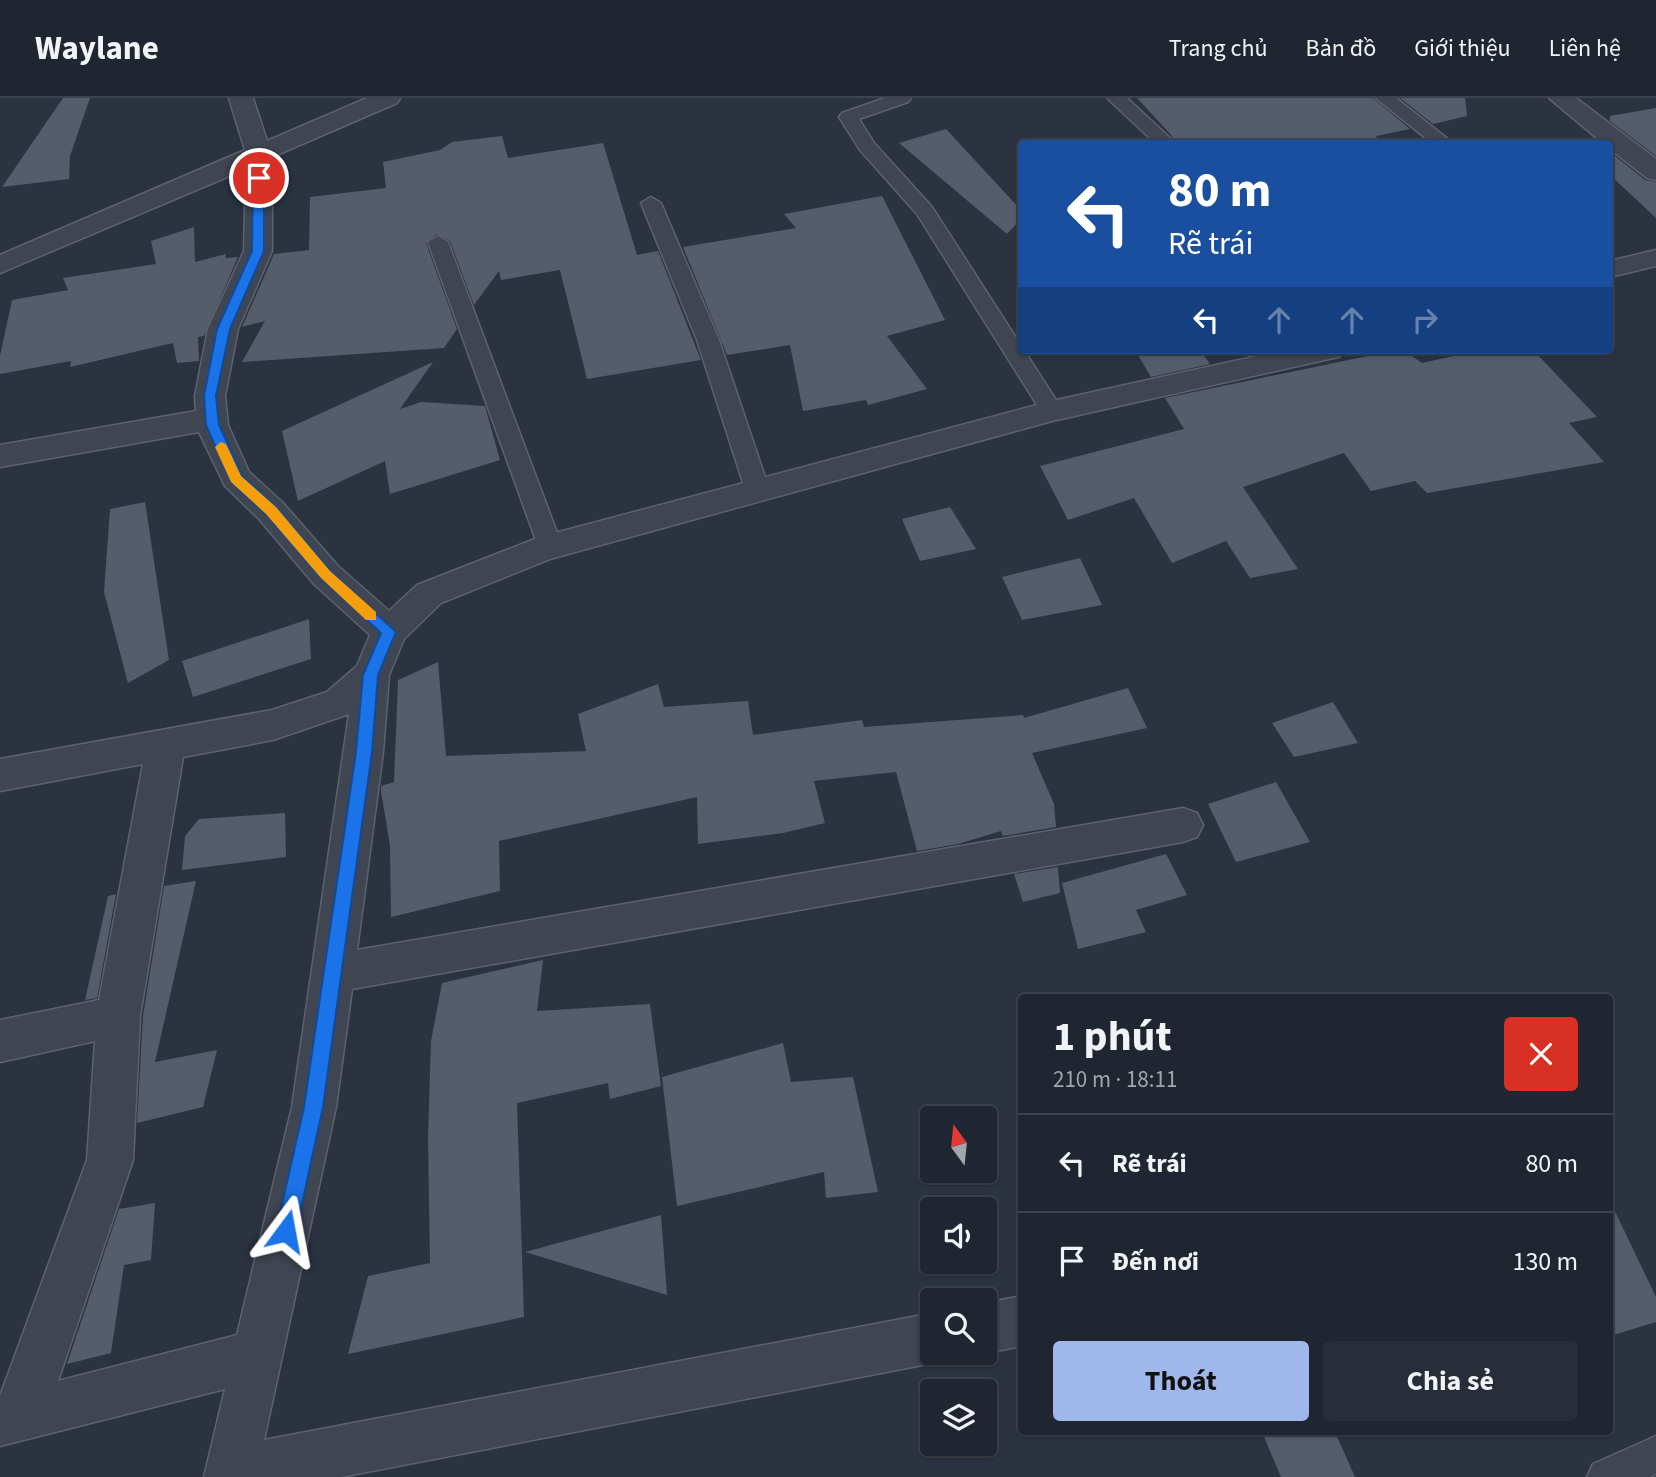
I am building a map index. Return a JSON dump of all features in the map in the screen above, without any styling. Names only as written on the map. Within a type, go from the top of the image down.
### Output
[{"type":"street","points":[[241,98],[259,154],[258,251],[223,329],[210,396],[212,419],[236,478],[271,511],[326,575],[389,632]]},
{"type":"street","points":[[0,265],[388,98]]},
{"type":"street","points":[[1561,98],[1656,172]]},
{"type":"street","points":[[1613,268],[1656,258]]},
{"type":"street","points":[[920,1341],[231,1475],[314,1107],[364,752],[371,675],[389,632],[429,594],[550,546],[1052,411],[1311,354]]},
{"type":"street","points":[[0,456],[212,419]]},
{"type":"street","points":[[0,775],[273,725],[340,702],[371,675]]},
{"type":"street","points":[[10,1419],[110,1160],[118,1016],[166,744]]},
{"type":"street","points":[[333,973],[1183,825]]},
{"type":"street","points":[[0,1041],[118,1016]]},
{"type":"street","points":[[997,1326],[1018,1322]]},
{"type":"street","points":[[10,1419],[258,1354]]},
{"type":"lane","points":[[902,98],[848,117],[867,146],[925,211],[1052,411]]},
{"type":"lane","points":[[1116,98],[1161,138]]},
{"type":"lane","points":[[1385,98],[1440,140]]},
{"type":"lane","points":[[651,203],[708,340],[758,492]]},
{"type":"lane","points":[[438,242],[550,546]]},
{"type":"lane","points":[[1606,1477],[1656,1455]]},
{"type":"building","points":[[63,98],[90,98],[70,156],[69,179],[2,187]]},
{"type":"building","points":[[1137,98],[1373,98],[1410,129],[1376,136],[1378,140],[1172,140],[1172,136]]},
{"type":"building","points":[[1400,98],[1465,98],[1467,116],[1433,124]]},
{"type":"building","points":[[1656,108],[1656,156],[1610,121],[1610,116]]},
{"type":"building","points":[[946,129],[1018,207],[1018,222],[1007,234],[899,143]]},
{"type":"building","points":[[502,136],[508,158],[603,143],[637,255],[658,251],[701,360],[587,379],[560,270],[501,280],[499,271],[474,305],[450,241],[437,234],[426,243],[457,329],[444,348],[242,362],[265,321],[242,327],[274,254],[309,250],[310,197],[386,188],[383,162],[440,150],[452,142]]},
{"type":"building","points":[[1613,154],[1645,180],[1656,182],[1656,218],[1613,178]]},
{"type":"building","points":[[882,196],[945,320],[887,336],[927,389],[868,405],[866,400],[803,411],[790,345],[727,355],[683,247],[796,228],[784,214]]},
{"type":"building","points":[[194,227],[195,262],[226,254],[226,258],[238,257],[204,336],[198,337],[199,361],[177,363],[173,343],[70,367],[71,361],[0,374],[0,356],[12,300],[68,290],[63,278],[156,264],[151,241]]},
{"type":"building","points":[[1137,354],[1203,354],[1210,364],[1151,377]]},
{"type":"building","points":[[1378,354],[1409,354],[1422,363],[1462,354],[1537,354],[1597,417],[1569,423],[1604,462],[1427,493],[1415,481],[1371,491],[1344,453],[1243,487],[1298,569],[1250,578],[1226,541],[1172,563],[1134,498],[1068,520],[1040,466],[1184,429],[1165,398]]},
{"type":"building","points":[[433,362],[400,409],[421,402],[485,406],[500,460],[390,494],[385,461],[298,501],[282,431]]},
{"type":"building","points":[[145,502],[169,660],[128,683],[104,592],[110,509]]},
{"type":"building","points":[[950,507],[976,549],[920,561],[902,519]]},
{"type":"building","points":[[1080,558],[1102,605],[1022,620],[1002,577]]},
{"type":"building","points":[[309,619],[311,659],[193,697],[182,661]]},
{"type":"building","points":[[438,662],[446,756],[586,751],[578,714],[658,684],[664,707],[748,701],[753,735],[862,720],[864,727],[1023,715],[1024,718],[1128,688],[1147,728],[1032,753],[1054,804],[1056,827],[1003,836],[1001,831],[958,844],[917,851],[896,772],[814,781],[825,823],[783,833],[698,844],[697,797],[499,841],[500,891],[391,917],[390,846],[381,786],[394,782],[398,680]]},
{"type":"building","points":[[1333,702],[1358,743],[1294,757],[1272,723]]},
{"type":"building","points":[[1276,782],[1310,842],[1236,862],[1208,804]]},
{"type":"building","points":[[285,813],[286,857],[182,870],[185,836],[199,819]]},
{"type":"building","points":[[1166,854],[1187,895],[1136,910],[1146,932],[1078,949],[1062,883]]},
{"type":"building","points":[[1058,867],[1060,893],[1023,902],[1014,874]]},
{"type":"building","points":[[196,881],[155,1062],[217,1050],[203,1107],[137,1123],[143,1016],[164,886]]},
{"type":"building","points":[[116,894],[97,998],[85,1000],[108,896]]},
{"type":"building","points":[[543,960],[537,1011],[650,1004],[661,1086],[610,1099],[608,1083],[517,1103],[524,1317],[348,1354],[368,1276],[430,1263],[428,1139],[431,1041],[442,983]]},
{"type":"building","points":[[783,1043],[791,1082],[853,1077],[878,1192],[826,1198],[824,1172],[677,1206],[662,1077]]},
{"type":"building","points":[[155,1203],[151,1260],[124,1265],[111,1353],[67,1364],[119,1209]]},
{"type":"building","points":[[1613,1207],[1656,1297],[1656,1322],[1613,1335]]},
{"type":"building","points":[[661,1215],[667,1295],[525,1252]]},
{"type":"building","points":[[1263,1435],[1336,1435],[1355,1477],[1281,1477]]},
{"type":"slow traffic","points":[[221,447],[236,478],[271,511],[326,575],[371,616]]},
{"type":"route","points":[[259,178],[258,251],[223,329],[210,396],[212,425],[236,478],[271,511],[326,575],[389,632],[371,675],[364,752],[314,1107],[286,1231]]}]
